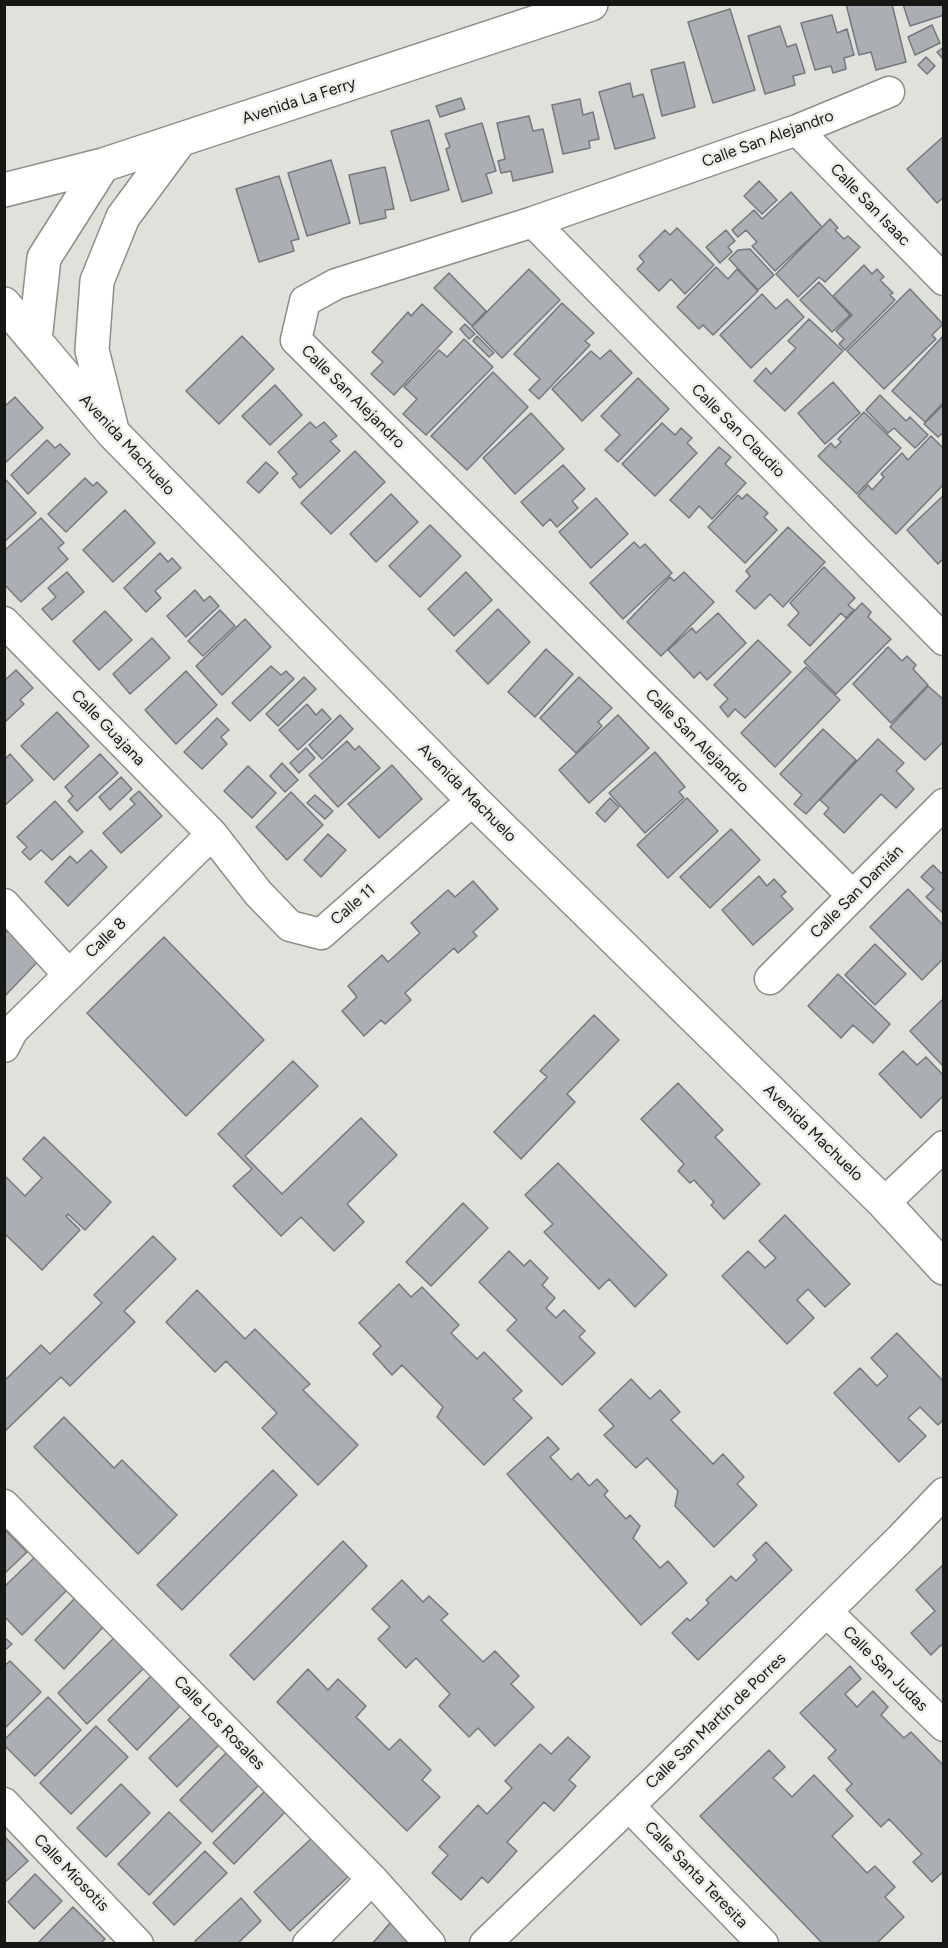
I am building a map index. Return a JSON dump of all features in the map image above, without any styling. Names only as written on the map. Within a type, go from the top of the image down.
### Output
[{"type":"street","name":"Avenida La Ferry","points":[[4,190],[103,165],[591,4]]},
{"type":"street","name":"Calle San Alejandro","points":[[853,896],[296,340],[305,301],[336,284],[533,222],[797,130],[889,92]]},
{"type":"street","name":"Calle San Isaac","points":[[797,130],[944,280]]},
{"type":"street","points":[[113,434],[92,350],[97,281],[123,217],[180,140]]},
{"type":"street","points":[[35,340],[44,258],[103,165]]},
{"type":"street","name":"Calle San Claudio","points":[[533,222],[944,640]]},
{"type":"street","name":"Avenida Machuelo","points":[[4,304],[113,434],[473,800],[884,1203],[944,1268]]},
{"type":"street","name":"Calle Guajana","points":[[4,622],[212,834]]},
{"type":"street","name":"Calle 11","points":[[212,834],[258,893],[290,926],[321,934],[473,800]]},
{"type":"street","name":"Calle San Damián","points":[[770,979],[944,804]]},
{"type":"street","name":"Calle 8","points":[[4,1047],[14,1030],[212,834]]},
{"type":"street","points":[[4,904],[69,975]]},
{"type":"street","points":[[884,1203],[944,1146]]},
{"type":"street","name":"Calle San Martín de Porres","points":[[485,1944],[827,1612],[944,1493]]},
{"type":"street","name":"Calle Los Rosales","points":[[4,1505],[372,1879],[430,1944]]},
{"type":"street","name":"Calle San Judas","points":[[827,1612],[944,1726]]},
{"type":"street","name":"Calle Miosotis","points":[[4,1803],[138,1944]]},
{"type":"street","name":"Calle Santa Teresita","points":[[629,1806],[763,1944]]},
{"type":"street","points":[[308,1944],[372,1879]]},
{"type":"building","points":[[846,4],[892,4],[906,62],[876,70],[871,52],[859,55]]},
{"type":"building","points":[[903,4],[944,4],[944,15],[910,26]]},
{"type":"building","points":[[730,9],[755,90],[713,103],[688,22]]},
{"type":"building","points":[[832,15],[837,33],[847,29],[854,55],[844,58],[846,69],[833,73],[831,66],[815,70],[801,23]]},
{"type":"building","points":[[932,25],[940,43],[915,55],[908,37]]},
{"type":"building","points":[[780,26],[787,47],[796,44],[805,73],[793,76],[795,85],[765,94],[748,36]]},
{"type":"building","points":[[944,47],[944,60],[937,52]]},
{"type":"building","points":[[926,57],[935,66],[927,74],[918,65]]},
{"type":"building","points":[[684,62],[695,107],[662,116],[651,70]]},
{"type":"building","points":[[630,83],[633,97],[643,94],[655,138],[615,149],[599,92]]},
{"type":"building","points":[[461,98],[465,109],[440,117],[436,106]]},
{"type":"building","points":[[580,99],[583,115],[593,112],[599,139],[589,141],[590,148],[563,154],[552,105]]},
{"type":"building","points":[[529,116],[533,131],[543,129],[553,172],[513,181],[511,171],[501,173],[498,161],[505,159],[497,123]]},
{"type":"building","points":[[429,120],[449,190],[411,201],[391,131]]},
{"type":"building","points":[[482,123],[496,171],[486,174],[492,193],[462,202],[446,149],[450,147],[445,134]]},
{"type":"building","points":[[944,136],[944,197],[937,203],[907,169]]},
{"type":"building","points":[[331,160],[350,223],[307,236],[288,173]]},
{"type":"building","points":[[385,167],[394,209],[385,210],[386,218],[360,224],[349,175]]},
{"type":"building","points":[[279,176],[299,239],[291,241],[294,251],[259,262],[236,189]]},
{"type":"building","points":[[759,181],[777,200],[762,214],[744,196]]},
{"type":"building","points":[[791,192],[822,227],[775,271],[752,246],[757,242],[746,230],[738,237],[732,230],[754,210],[762,219]]},
{"type":"building","points":[[830,219],[838,228],[835,230],[844,239],[848,236],[860,247],[825,282],[819,277],[798,297],[776,274]]},
{"type":"building","points":[[677,228],[714,265],[685,294],[671,279],[659,291],[637,269],[644,262],[639,256],[665,230],[670,235]]},
{"type":"building","points":[[726,230],[735,241],[728,247],[732,252],[720,263],[706,247]]},
{"type":"building","points":[[750,249],[774,275],[758,290],[729,259],[738,250]]},
{"type":"building","points":[[864,265],[872,274],[877,269],[884,277],[880,280],[893,293],[890,295],[895,300],[845,350],[839,344],[844,339],[836,331],[852,315],[833,296]]},
{"type":"building","points":[[716,267],[728,279],[737,269],[758,291],[713,335],[703,325],[699,329],[677,307]]},
{"type":"building","points":[[529,269],[560,300],[502,358],[472,327]]},
{"type":"building","points":[[449,273],[486,311],[472,326],[434,288]]},
{"type":"building","points":[[819,282],[850,315],[832,332],[800,300]]},
{"type":"building","points":[[910,289],[943,324],[932,335],[936,339],[884,389],[847,351]]},
{"type":"building","points":[[762,294],[776,309],[787,299],[804,317],[751,368],[720,335]]},
{"type":"building","points":[[562,303],[594,333],[585,341],[590,345],[539,399],[529,390],[540,379],[514,354]]},
{"type":"building","points":[[422,304],[452,332],[394,395],[371,374],[383,362],[372,352],[408,312],[411,316]]},
{"type":"building","points":[[809,319],[843,351],[785,411],[754,381],[766,368],[771,374],[796,348],[788,341]]},
{"type":"building","points":[[465,324],[475,334],[469,339],[460,329]]},
{"type":"building","points":[[944,335],[944,402],[925,422],[892,391]]},
{"type":"building","points":[[242,336],[274,369],[219,424],[186,391]]},
{"type":"building","points":[[477,336],[494,353],[489,357],[473,341]]},
{"type":"building","points":[[464,339],[493,367],[426,435],[403,414],[417,399],[404,387],[439,350],[447,357]]},
{"type":"building","points":[[610,350],[632,373],[582,421],[552,389],[591,351],[600,359]]},
{"type":"building","points":[[493,372],[528,407],[467,470],[431,436]]},
{"type":"building","points":[[638,378],[669,409],[618,462],[605,450],[620,435],[601,416]]},
{"type":"building","points":[[833,382],[860,413],[825,444],[798,413]]},
{"type":"building","points":[[275,385],[302,415],[270,445],[242,416]]},
{"type":"building","points":[[880,395],[906,421],[910,417],[928,435],[915,448],[894,428],[888,433],[866,410]]},
{"type":"building","points":[[15,397],[43,428],[4,464],[4,407]]},
{"type":"building","points":[[944,404],[944,432],[938,437],[924,424]]},
{"type":"building","points":[[864,412],[901,448],[857,494],[818,456],[831,443],[835,448],[841,442],[838,439]]},
{"type":"building","points":[[531,413],[564,449],[515,494],[483,458]]},
{"type":"building","points":[[310,422],[316,428],[324,422],[337,436],[330,441],[340,451],[300,488],[292,478],[297,474],[278,452]]},
{"type":"building","points":[[662,423],[675,435],[681,428],[692,438],[687,443],[697,453],[655,496],[622,464]]},
{"type":"building","points":[[931,436],[944,449],[944,484],[896,534],[858,496],[868,485],[872,490],[884,477],[881,474],[902,453],[908,460]]},
{"type":"building","points":[[47,440],[55,448],[60,444],[70,454],[28,494],[11,475]]},
{"type":"building","points":[[719,447],[731,457],[725,464],[746,483],[712,519],[699,506],[689,518],[670,500]]},
{"type":"building","points":[[355,451],[385,482],[331,534],[301,503]]},
{"type":"building","points":[[266,462],[278,473],[259,493],[247,482]]},
{"type":"building","points":[[563,465],[585,489],[572,501],[578,508],[557,527],[550,519],[543,526],[521,502]]},
{"type":"building","points":[[85,478],[93,486],[97,482],[107,492],[66,532],[48,514]]},
{"type":"building","points":[[6,480],[36,513],[4,542],[4,482]]},
{"type":"building","points":[[391,494],[418,522],[376,562],[350,534]]},
{"type":"building","points":[[747,494],[768,513],[764,517],[777,530],[745,563],[708,527],[738,495],[742,499]]},
{"type":"building","points":[[944,495],[944,558],[938,564],[907,530]]},
{"type":"building","points":[[596,498],[628,534],[591,568],[559,532]]},
{"type":"building","points":[[125,510],[155,543],[113,582],[83,550]]},
{"type":"building","points":[[41,518],[64,543],[58,548],[68,559],[21,602],[4,584],[4,551]]},
{"type":"building","points":[[430,525],[461,556],[420,597],[389,566]]},
{"type":"building","points":[[788,527],[825,562],[783,607],[770,594],[755,609],[736,591],[750,576],[746,571]]},
{"type":"building","points":[[634,542],[640,548],[645,544],[672,573],[623,619],[590,583]]},
{"type":"building","points":[[160,553],[168,562],[172,558],[181,568],[155,591],[161,598],[146,612],[124,588]]},
{"type":"building","points":[[824,567],[855,598],[848,605],[854,610],[846,618],[841,613],[810,646],[788,625],[799,613],[790,603]]},
{"type":"building","points":[[67,572],[84,592],[52,620],[42,609],[56,597],[48,588]]},
{"type":"building","points":[[466,572],[492,600],[454,636],[428,609]]},
{"type":"building","points":[[684,572],[714,602],[661,656],[627,622],[670,577],[674,581]]},
{"type":"building","points":[[195,590],[204,601],[210,596],[219,606],[186,637],[167,616]]},
{"type":"building","points":[[862,603],[871,612],[868,617],[891,639],[836,694],[804,662]]},
{"type":"building","points":[[498,609],[530,642],[488,684],[456,651]]},
{"type":"building","points":[[220,610],[235,626],[203,656],[188,641]]},
{"type":"building","points":[[105,611],[132,640],[99,670],[73,641]]},
{"type":"building","points":[[718,613],[746,643],[707,680],[700,672],[694,678],[668,650],[692,628],[696,633]]},
{"type":"building","points":[[245,619],[271,647],[222,695],[196,666]]},
{"type":"building","points":[[152,638],[170,658],[130,694],[113,674]]},
{"type":"building","points":[[758,640],[791,672],[745,718],[735,709],[728,717],[720,707],[728,699],[714,685]]},
{"type":"building","points":[[888,647],[902,661],[907,656],[916,665],[913,669],[928,685],[891,723],[853,684]]},
{"type":"building","points":[[546,649],[573,674],[535,717],[508,692]]},
{"type":"building","points":[[271,666],[281,675],[286,671],[294,679],[250,721],[232,703]]},
{"type":"building","points":[[806,667],[840,700],[775,767],[741,733]]},
{"type":"building","points":[[16,670],[33,688],[20,700],[24,704],[4,723],[4,681]]},
{"type":"building","points":[[186,671],[217,705],[176,744],[145,710]]},
{"type":"building","points":[[304,677],[316,689],[278,726],[266,714]]},
{"type":"building","points":[[579,677],[612,708],[598,722],[602,726],[576,753],[540,718]]},
{"type":"building","points":[[928,686],[944,700],[944,741],[925,760],[890,727]]},
{"type":"building","points":[[307,704],[316,715],[322,709],[331,719],[298,750],[279,730]]},
{"type":"building","points":[[57,712],[89,746],[54,780],[21,746]]},
{"type":"building","points":[[340,715],[353,729],[322,759],[309,745]]},
{"type":"building","points":[[618,715],[649,748],[589,803],[559,770]]},
{"type":"building","points":[[217,718],[229,730],[221,737],[227,744],[202,769],[184,752]]},
{"type":"building","points":[[823,729],[856,760],[806,814],[794,804],[802,795],[780,774]]},
{"type":"building","points":[[878,739],[904,763],[896,771],[914,789],[896,808],[881,794],[844,833],[824,814],[829,808],[820,800]]},
{"type":"building","points":[[347,741],[355,750],[359,746],[380,768],[338,807],[309,775]]},
{"type":"building","points":[[306,748],[315,758],[299,773],[290,763]]},
{"type":"building","points":[[655,752],[685,787],[679,792],[684,798],[645,833],[609,793]]},
{"type":"building","points":[[10,754],[33,780],[4,806],[4,760]]},
{"type":"building","points":[[100,754],[118,773],[77,811],[68,801],[73,796],[65,787]]},
{"type":"building","points":[[282,763],[298,780],[285,792],[270,776]]},
{"type":"building","points":[[392,765],[422,799],[379,838],[348,804]]},
{"type":"building","points":[[248,766],[276,793],[252,818],[224,791]]},
{"type":"building","points":[[121,777],[132,789],[110,810],[99,797]]},
{"type":"building","points":[[139,791],[162,816],[121,853],[103,833],[135,804],[130,799]]},
{"type":"building","points":[[291,792],[323,825],[287,860],[256,827]]},
{"type":"building","points":[[315,795],[333,811],[325,819],[307,803]]},
{"type":"building","points":[[610,798],[619,807],[605,822],[596,813]]},
{"type":"building","points":[[687,798],[718,831],[668,878],[637,845]]},
{"type":"building","points":[[55,801],[83,832],[52,860],[41,850],[30,860],[22,852],[27,847],[17,837]]},
{"type":"building","points":[[731,829],[760,860],[710,908],[680,877]]},
{"type":"building","points":[[328,834],[346,850],[321,877],[304,860]]},
{"type":"building","points":[[91,850],[107,867],[68,906],[45,882],[70,856],[77,863]]},
{"type":"building","points":[[933,865],[941,873],[944,871],[944,914],[926,897],[934,889],[921,877]]},
{"type":"building","points":[[759,876],[767,886],[774,879],[786,892],[781,896],[793,909],[753,945],[722,910]]},
{"type":"building","points":[[473,881],[498,909],[473,932],[477,936],[458,953],[454,948],[405,993],[411,1000],[385,1024],[381,1020],[364,1036],[342,1011],[357,997],[348,986],[382,955],[388,962],[420,933],[411,923],[448,890],[455,897]]},
{"type":"building","points":[[908,889],[944,926],[944,958],[922,980],[870,927]]},
{"type":"building","points":[[13,925],[44,955],[4,997],[4,934]]},
{"type":"building","points":[[164,937],[264,1040],[186,1116],[87,1013]]},
{"type":"building","points":[[875,944],[906,974],[875,1005],[845,975]]},
{"type":"building","points":[[838,974],[890,1024],[873,1043],[853,1025],[841,1038],[808,1006]]},
{"type":"building","points":[[942,1000],[944,1002],[944,1067],[910,1031]]},
{"type":"building","points":[[594,1015],[619,1040],[567,1094],[575,1102],[521,1159],[494,1132],[547,1077],[540,1071]]},
{"type":"building","points":[[903,1051],[917,1065],[926,1057],[944,1076],[944,1095],[921,1118],[879,1074]]},
{"type":"building","points":[[293,1061],[318,1086],[245,1156],[282,1194],[361,1118],[397,1155],[347,1204],[364,1222],[334,1251],[301,1217],[281,1236],[233,1186],[252,1169],[218,1134]]},
{"type":"building","points":[[678,1083],[723,1130],[715,1137],[760,1184],[724,1219],[711,1205],[714,1202],[694,1180],[690,1183],[678,1171],[684,1164],[641,1119]]},
{"type":"building","points":[[44,1137],[111,1202],[85,1230],[68,1214],[66,1216],[80,1230],[42,1270],[4,1233],[4,1179],[6,1177],[25,1196],[42,1178],[23,1159]]},
{"type":"building","points":[[558,1163],[667,1275],[635,1307],[609,1279],[599,1289],[544,1232],[553,1224],[525,1195]]},
{"type":"building","points":[[463,1203],[488,1228],[431,1286],[406,1262]]},
{"type":"building","points":[[785,1215],[850,1284],[825,1307],[808,1289],[797,1300],[814,1318],[787,1344],[722,1276],[748,1251],[765,1268],[776,1258],[759,1241]]},
{"type":"building","points":[[153,1236],[176,1259],[124,1311],[135,1322],[70,1386],[61,1377],[4,1432],[4,1381],[41,1345],[50,1354],[102,1303],[94,1295]]},
{"type":"building","points":[[509,1251],[524,1266],[530,1260],[548,1278],[542,1285],[555,1298],[546,1308],[556,1318],[564,1310],[585,1331],[579,1337],[595,1353],[562,1385],[507,1330],[517,1320],[479,1282]]},
{"type":"building","points":[[399,1284],[411,1297],[422,1287],[459,1325],[451,1333],[477,1359],[484,1352],[522,1391],[513,1399],[532,1418],[484,1465],[437,1417],[443,1407],[402,1365],[392,1375],[373,1354],[381,1346],[359,1323]]},
{"type":"building","points":[[197,1290],[245,1339],[255,1329],[310,1384],[303,1390],[358,1445],[318,1485],[262,1428],[277,1413],[226,1361],[215,1372],[166,1322]]},
{"type":"building","points":[[897,1333],[944,1382],[944,1419],[938,1425],[920,1407],[908,1418],[926,1436],[899,1462],[834,1393],[860,1368],[877,1386],[888,1376],[871,1358]]},
{"type":"building","points":[[631,1379],[650,1399],[660,1390],[680,1412],[671,1420],[713,1464],[723,1454],[744,1477],[737,1484],[757,1505],[714,1547],[675,1506],[678,1491],[647,1458],[636,1468],[604,1435],[614,1426],[599,1410]]},
{"type":"building","points":[[64,1417],[114,1468],[122,1460],[177,1515],[138,1554],[34,1447]]},
{"type":"building","points":[[548,1437],[559,1449],[550,1457],[571,1480],[578,1473],[589,1486],[597,1479],[608,1491],[604,1495],[626,1519],[630,1515],[640,1526],[633,1538],[660,1568],[668,1561],[687,1583],[641,1625],[507,1474]]},
{"type":"building","points":[[273,1470],[297,1495],[182,1610],[157,1585]]},
{"type":"building","points":[[4,1529],[27,1552],[4,1574]]},
{"type":"building","points":[[343,1541],[367,1566],[254,1680],[230,1655]]},
{"type":"building","points":[[766,1542],[792,1570],[698,1660],[672,1633],[687,1618],[690,1621],[709,1603],[706,1600],[731,1576],[736,1581],[757,1560],[753,1555]]},
{"type":"building","points":[[37,1555],[69,1588],[22,1635],[4,1616],[4,1587]]},
{"type":"building","points":[[944,1564],[944,1647],[941,1645],[931,1655],[911,1633],[935,1611],[916,1590]]},
{"type":"building","points":[[402,1580],[423,1602],[429,1596],[448,1614],[441,1620],[483,1662],[495,1651],[519,1676],[511,1684],[534,1707],[495,1746],[478,1728],[469,1737],[439,1706],[450,1694],[416,1658],[406,1668],[378,1639],[390,1627],[372,1609]]},
{"type":"building","points":[[76,1597],[105,1625],[64,1669],[35,1640]]},
{"type":"building","points":[[4,1637],[12,1644],[4,1651]]},
{"type":"building","points":[[114,1638],[144,1668],[87,1724],[58,1693]]},
{"type":"building","points":[[10,1661],[41,1692],[4,1729],[4,1666]]},
{"type":"building","points":[[850,1666],[861,1679],[845,1694],[857,1707],[873,1691],[888,1707],[881,1715],[904,1738],[911,1732],[944,1766],[944,1871],[932,1882],[913,1862],[922,1854],[889,1819],[881,1827],[846,1790],[852,1784],[828,1758],[836,1750],[800,1713]]},
{"type":"building","points":[[308,1669],[328,1690],[338,1679],[366,1706],[356,1717],[389,1750],[400,1739],[431,1770],[422,1780],[440,1797],[407,1831],[277,1702]]},
{"type":"building","points":[[154,1673],[184,1702],[137,1750],[108,1720]]},
{"type":"building","points":[[48,1697],[81,1730],[35,1776],[4,1745],[4,1740]]},
{"type":"building","points":[[195,1713],[223,1741],[177,1787],[149,1758]]},
{"type":"building","points":[[96,1726],[128,1757],[71,1814],[40,1783]]},
{"type":"building","points":[[568,1737],[590,1757],[569,1780],[576,1786],[554,1811],[544,1802],[507,1842],[517,1851],[488,1883],[482,1877],[461,1900],[432,1873],[448,1855],[439,1847],[478,1805],[487,1814],[512,1788],[505,1781],[540,1744],[551,1754]]},
{"type":"building","points":[[230,1749],[262,1782],[212,1832],[180,1800]]},
{"type":"building","points":[[769,1750],[785,1767],[773,1778],[792,1797],[814,1775],[853,1816],[832,1836],[867,1873],[875,1866],[895,1887],[885,1897],[904,1917],[876,1944],[823,1944],[700,1816]]},
{"type":"building","points":[[121,1784],[150,1813],[106,1857],[77,1828]]},
{"type":"building","points":[[269,1787],[289,1808],[234,1864],[213,1843]]},
{"type":"building","points":[[169,1812],[201,1843],[149,1895],[118,1864]]},
{"type":"building","points":[[4,1836],[28,1861],[4,1883]]},
{"type":"building","points":[[313,1837],[349,1876],[290,1931],[254,1892]]},
{"type":"building","points":[[205,1851],[227,1873],[174,1925],[153,1903]]},
{"type":"building","points":[[35,1874],[62,1901],[34,1929],[8,1902]]},
{"type":"building","points":[[241,1898],[261,1921],[237,1944],[198,1944],[195,1941]]},
{"type":"building","points":[[73,1907],[105,1939],[100,1944],[37,1944]]},
{"type":"building","points":[[390,1923],[412,1944],[372,1944]]}]
